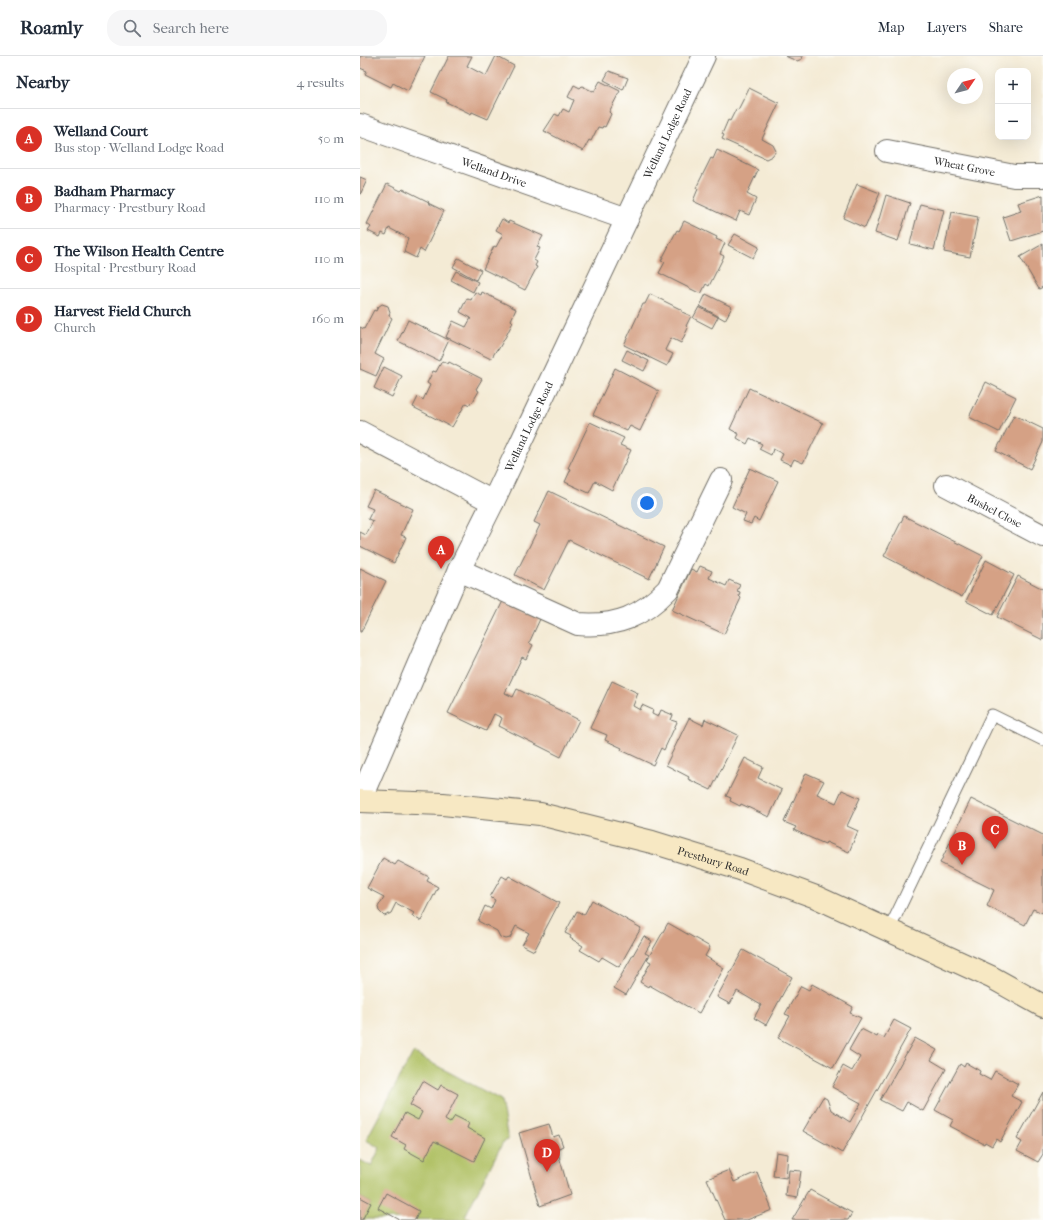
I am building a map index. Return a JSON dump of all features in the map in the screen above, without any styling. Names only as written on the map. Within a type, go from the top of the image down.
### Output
[{"type":"main road","name":"Prestbury Road","points":[[360,801],[443,804],[540,814],[652,842],[740,868],[816,897],[889,930],[991,977],[1043,1006]]},
{"type":"street","name":"Welland Lodge Road","points":[[360,801],[459,570],[493,502],[704,56]]},
{"type":"street","name":"Welland Drive","points":[[360,125],[627,219]]},
{"type":"street","name":"Wheat Grove","points":[[887,151],[1014,176],[1043,176]]},
{"type":"street","points":[[360,432],[493,502]]},
{"type":"street","points":[[459,570],[578,624],[611,624],[628,619],[643,611],[668,589],[721,480]]},
{"type":"street","name":"Bushel Close","points":[[946,484],[1043,536]]},
{"type":"lane","points":[[889,930],[992,715],[1043,740]]},
{"type":"green space","points":[[413,1053],[501,1100],[508,1140],[503,1142],[465,1216],[473,1220],[362,1219],[371,1203],[360,1197],[360,1160],[371,1166],[380,1148],[366,1140]]},
{"type":"building","points":[[360,56],[425,56],[408,91],[393,83],[391,87],[365,74],[367,71],[360,68]]},
{"type":"building","points":[[449,56],[472,56],[467,66],[486,76],[496,56],[514,66],[488,119],[472,112],[471,114],[446,102],[447,100],[431,92]]},
{"type":"building","points":[[785,56],[803,56],[802,59],[797,61]]},
{"type":"building","points":[[609,71],[628,78],[623,90],[604,80]]},
{"type":"building","points":[[600,81],[620,91],[609,112],[611,114],[605,127],[598,127],[591,141],[589,140],[583,151],[544,131],[555,114],[559,116],[563,109],[569,112],[574,100],[568,97],[574,85],[580,88],[582,86],[594,92]]},
{"type":"building","points":[[749,88],[779,103],[762,139],[773,145],[776,151],[772,156],[766,159],[722,139],[724,135],[722,134],[728,120],[730,121],[736,109],[738,110]]},
{"type":"building","points":[[717,150],[758,170],[747,194],[756,199],[749,215],[740,211],[736,221],[693,201],[698,189],[696,188],[711,158],[713,159]]},
{"type":"building","points":[[360,177],[367,180],[360,195]]},
{"type":"building","points":[[387,184],[401,191],[403,189],[444,211],[424,252],[420,249],[416,258],[404,252],[408,238],[389,228],[386,235],[382,233],[380,237],[368,231],[371,227],[367,224]]},
{"type":"building","points":[[857,184],[880,193],[865,228],[843,218]]},
{"type":"building","points":[[886,195],[910,203],[898,241],[875,233]]},
{"type":"building","points":[[1043,195],[1043,231],[1011,241],[1003,217],[1021,211],[1018,203]]},
{"type":"building","points":[[920,204],[944,210],[934,250],[910,244]]},
{"type":"building","points":[[952,212],[978,217],[970,257],[944,252]]},
{"type":"building","points":[[502,219],[508,223],[509,221],[543,236],[537,247],[540,248],[534,260],[537,262],[535,266],[537,267],[525,290],[483,269],[494,246],[496,247],[503,234],[496,230]]},
{"type":"building","points":[[684,221],[717,237],[716,239],[725,243],[720,254],[724,256],[709,286],[706,284],[701,294],[659,273],[665,262],[661,261],[677,230],[679,231]]},
{"type":"building","points":[[735,234],[759,247],[753,258],[728,245]]},
{"type":"building","points":[[1043,244],[1043,287],[1039,289],[1020,257]]},
{"type":"building","points":[[458,258],[481,270],[476,280],[453,267]]},
{"type":"building","points":[[456,271],[478,282],[473,292],[451,280]]},
{"type":"building","points":[[475,292],[481,295],[482,292],[516,309],[511,320],[513,322],[506,336],[491,359],[446,337],[453,321],[466,327],[471,318],[460,312],[467,298],[471,300]]},
{"type":"building","points":[[650,294],[691,316],[686,326],[688,328],[681,343],[671,338],[665,350],[673,354],[667,366],[624,345],[643,304],[645,304]]},
{"type":"building","points":[[706,294],[732,307],[725,320],[700,306]]},
{"type":"building","points":[[382,304],[388,306],[390,312],[389,316],[392,318],[375,354],[384,359],[376,376],[360,369],[360,327],[364,329],[374,310],[376,311]]},
{"type":"building","points":[[699,307],[718,317],[712,328],[693,318]]},
{"type":"building","points":[[408,320],[449,340],[439,361],[398,341]]},
{"type":"building","points":[[627,350],[649,361],[644,371],[622,360]]},
{"type":"building","points":[[442,361],[448,364],[449,362],[482,379],[476,389],[479,391],[472,403],[471,402],[469,405],[466,403],[452,427],[413,407],[418,397],[423,400],[430,385],[427,383],[433,371],[436,372]]},
{"type":"building","points":[[384,367],[402,376],[392,397],[374,388]]},
{"type":"building","points":[[615,368],[659,391],[640,431],[630,426],[627,431],[593,415]]},
{"type":"building","points":[[986,382],[1016,397],[999,432],[969,417]]},
{"type":"building","points":[[749,388],[823,423],[803,463],[794,459],[791,465],[780,460],[783,454],[773,449],[771,455],[759,449],[762,444],[750,438],[747,444],[737,438],[739,434],[730,429]]},
{"type":"building","points":[[1014,415],[1043,429],[1043,442],[1030,469],[996,451]]},
{"type":"building","points":[[590,422],[624,438],[620,445],[631,450],[612,490],[595,481],[589,493],[565,482],[571,469],[568,468]]},
{"type":"building","points":[[750,468],[778,481],[759,521],[754,518],[751,524],[743,521],[746,514],[732,507]]},
{"type":"building","points":[[374,490],[413,509],[401,535],[406,537],[394,563],[360,546],[360,532],[366,535],[373,521],[368,519],[373,509],[366,506]]},
{"type":"building","points":[[549,491],[664,547],[649,579],[569,540],[544,590],[515,575],[540,525],[534,522]]},
{"type":"building","points":[[904,516],[983,556],[962,597],[884,556]]},
{"type":"building","points":[[986,560],[1014,575],[993,615],[966,601]]},
{"type":"building","points":[[700,566],[712,571],[709,578],[726,586],[729,580],[740,585],[737,591],[740,592],[739,596],[741,598],[724,634],[672,610],[691,569],[697,572]]},
{"type":"building","points":[[360,568],[386,581],[361,632],[360,632]]},
{"type":"building","points":[[1018,576],[1043,589],[1043,640],[997,617]]},
{"type":"building","points":[[503,601],[540,619],[529,643],[533,645],[526,659],[522,657],[505,693],[513,697],[517,689],[579,720],[561,757],[499,726],[502,718],[494,714],[486,731],[448,713]]},
{"type":"building","points":[[612,681],[638,693],[633,706],[640,710],[642,705],[653,710],[652,714],[658,717],[661,710],[673,715],[671,720],[677,722],[664,750],[661,748],[653,765],[621,750],[622,748],[605,740],[607,735],[590,728]]},
{"type":"building","points":[[689,718],[703,725],[705,719],[738,735],[711,790],[688,779],[689,777],[666,765]]},
{"type":"building","points":[[745,758],[763,767],[758,778],[782,790],[769,817],[741,804],[740,806],[730,801],[731,798],[726,796]]},
{"type":"building","points":[[806,773],[824,781],[817,794],[836,803],[842,790],[860,798],[847,826],[858,831],[849,852],[826,842],[825,844],[811,838],[794,830],[796,827],[784,822]]},
{"type":"building","points":[[971,799],[1043,835],[1043,913],[1033,909],[1025,925],[987,906],[994,890],[940,863]]},
{"type":"building","points":[[383,858],[395,865],[398,861],[429,877],[427,881],[438,887],[421,921],[412,916],[414,913],[396,903],[389,914],[384,916],[379,911],[378,907],[384,897],[367,888]]},
{"type":"building","points":[[502,876],[507,879],[509,876],[559,903],[534,951],[522,945],[529,933],[516,926],[510,938],[506,939],[500,937],[497,931],[478,921],[485,906],[491,909],[495,900],[490,897]]},
{"type":"building","points":[[592,900],[641,928],[619,967],[602,957],[599,961],[580,950],[583,946],[565,933],[577,911],[584,915]]},
{"type":"building","points":[[668,923],[710,947],[705,956],[724,968],[699,1013],[649,985],[648,987],[640,982],[651,962],[647,960]]},
{"type":"building","points":[[644,936],[652,941],[645,953],[649,955],[626,995],[614,988]]},
{"type":"building","points":[[743,950],[792,977],[766,1025],[754,1018],[761,1005],[737,991],[730,1004],[717,997]]},
{"type":"building","points":[[812,984],[853,1007],[850,1013],[861,1018],[833,1068],[778,1038],[790,1016],[785,1014],[801,986],[809,990]]},
{"type":"building","points":[[894,1020],[911,1029],[842,1153],[803,1131],[823,1097],[827,1099],[831,1110],[850,1122],[861,1103],[832,1087],[843,1066],[852,1071],[860,1057],[849,1050],[861,1029],[877,1037],[878,1035],[884,1038]]},
{"type":"building","points":[[915,1038],[937,1050],[931,1060],[946,1069],[923,1111],[907,1102],[902,1111],[880,1100]]},
{"type":"building","points":[[966,1063],[980,1071],[979,1074],[990,1080],[995,1071],[1018,1084],[1011,1096],[1022,1102],[1000,1142],[996,1139],[992,1146],[985,1142],[984,1144],[950,1126],[953,1120],[935,1110],[960,1064],[964,1067]]},
{"type":"building","points":[[423,1081],[438,1090],[441,1085],[458,1094],[445,1120],[450,1123],[455,1116],[469,1123],[467,1128],[485,1138],[474,1161],[434,1141],[424,1160],[404,1149],[406,1145],[392,1137],[405,1113],[418,1120],[422,1112],[410,1105]]},
{"type":"building","points":[[1043,1092],[1043,1154],[1038,1162],[1017,1151],[1022,1142],[1017,1139]]},
{"type":"building","points":[[549,1124],[553,1137],[559,1135],[563,1146],[557,1149],[570,1195],[540,1206],[519,1133]]},
{"type":"building","points":[[776,1152],[788,1154],[786,1178],[773,1176]]},
{"type":"building","points":[[729,1170],[734,1182],[757,1172],[772,1210],[747,1220],[725,1220],[707,1179]]},
{"type":"building","points":[[789,1170],[801,1171],[797,1198],[786,1196]]},
{"type":"building","points":[[810,1190],[852,1213],[848,1220],[792,1220]]},
{"type":"building","points":[[386,1193],[419,1211],[415,1220],[400,1220],[378,1208]]},
{"type":"building","points":[[360,1197],[371,1203],[362,1220],[360,1220]]},
{"type":"place","name":"Welland Court","points":[[441,569]]},
{"type":"place","name":"The Wilson Health Centre","points":[[995,849]]},
{"type":"place","name":"Badham Pharmacy","points":[[962,865]]},
{"type":"place","name":"Harvest Field Church","points":[[547,1172]]}]
